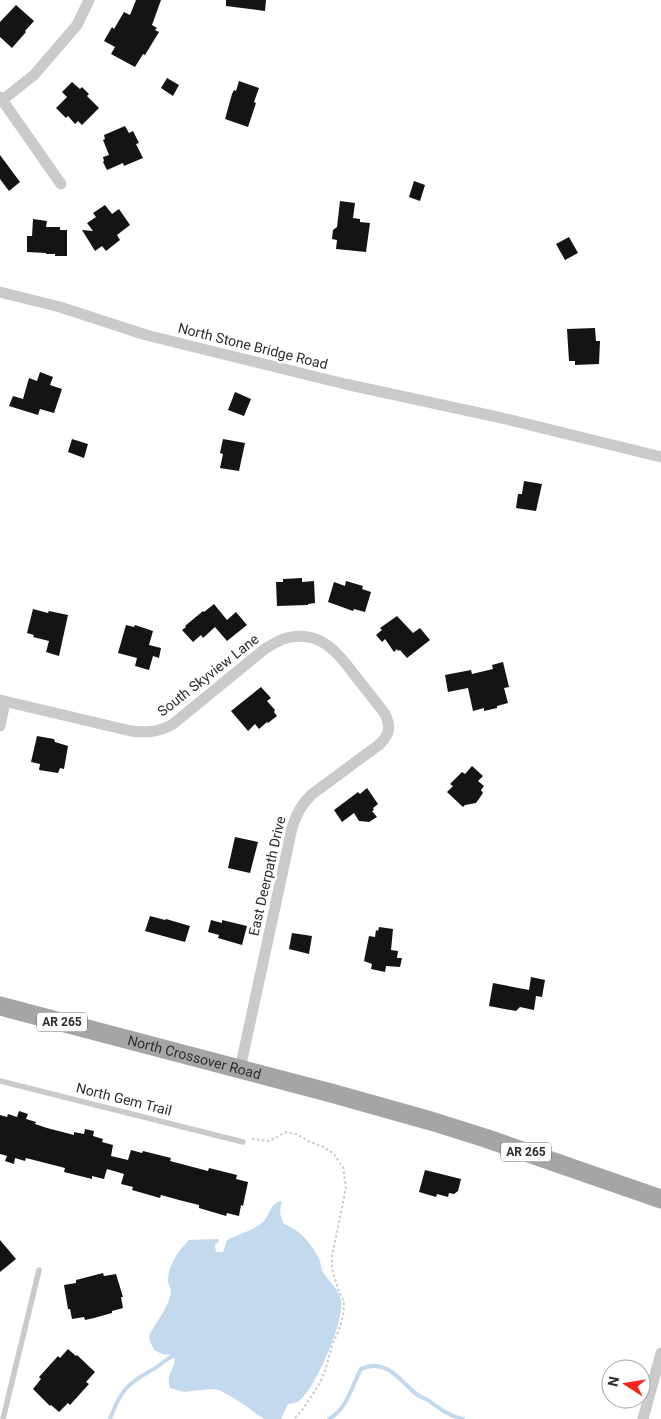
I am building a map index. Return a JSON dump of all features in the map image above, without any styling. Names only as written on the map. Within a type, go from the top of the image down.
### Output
[{"type":"main road","name":"North Crossover Road","points":[[0,1006],[390,1109],[485,1138],[661,1199]]},
{"type":"street","points":[[61,184],[1,100],[34,75],[77,24],[89,0]]},
{"type":"street","name":"North Stone Bridge Road","points":[[0,292],[60,307],[146,336],[346,384],[502,418],[661,457]]},
{"type":"street","name":"South Skyview Lane","points":[[3,701],[131,731],[154,732],[173,724],[266,648],[283,639],[302,636],[319,640],[332,647],[385,714],[389,730]]},
{"type":"street","points":[[0,726],[3,701]]},
{"type":"street","name":"East Deerpath Drive","points":[[240,1069],[296,816],[301,805],[310,795],[380,744],[389,730]]},
{"type":"street","points":[[643,1419],[661,1353]]},
{"type":"lane","name":"North Gem Trail","points":[[0,1081],[243,1142]]},
{"type":"lane","points":[[3,1419],[39,1270]]},
{"type":"path","points":[[243,1142],[250,1138],[269,1141],[286,1132],[296,1134],[333,1153],[343,1167],[346,1188],[332,1256],[332,1269],[344,1302],[343,1316],[320,1383],[294,1419]]},
{"type":"water","points":[[280,1201],[282,1202],[280,1213],[284,1224],[300,1234],[314,1250],[320,1261],[322,1271],[338,1293],[341,1301],[341,1310],[328,1354],[306,1394],[299,1401],[288,1404],[281,1419],[264,1419],[219,1390],[184,1392],[170,1388],[169,1378],[174,1363],[173,1355],[162,1354],[154,1350],[149,1336],[170,1297],[171,1292],[168,1280],[172,1262],[189,1240],[218,1239],[219,1241],[215,1245],[216,1252],[223,1252],[227,1240],[259,1225],[272,1207]]},
{"type":"building","points":[[136,0],[161,0],[152,25],[159,32],[135,67],[111,54],[115,47],[104,41],[124,12],[130,15]]},
{"type":"building","points":[[226,0],[266,0],[265,11],[226,6]]},
{"type":"building","points":[[16,5],[34,21],[12,48],[0,37],[0,22]]},
{"type":"building","points":[[167,78],[179,85],[173,96],[161,88]]},
{"type":"building","points":[[239,81],[259,88],[248,127],[225,119],[232,94],[234,90],[236,91]]},
{"type":"building","points":[[72,82],[80,89],[82,87],[89,94],[87,96],[99,108],[82,125],[78,121],[75,124],[68,116],[66,118],[56,108],[67,97],[62,92]]},
{"type":"building","points":[[125,126],[129,133],[133,131],[139,143],[136,144],[143,158],[124,166],[123,163],[107,170],[103,162],[103,157],[109,155],[103,140],[105,139],[104,135]]},
{"type":"building","points":[[0,155],[20,182],[9,191],[0,179]]},
{"type":"building","points":[[414,181],[425,185],[420,201],[409,197]]},
{"type":"building","points":[[340,201],[355,203],[353,218],[360,219],[360,222],[370,223],[366,252],[336,249],[337,240],[332,239],[333,230],[337,227]]},
{"type":"building","points":[[105,205],[112,214],[119,209],[130,225],[117,235],[120,240],[106,251],[102,246],[95,251],[82,230],[93,231],[87,223],[96,217],[93,213]]},
{"type":"building","points":[[33,219],[47,221],[46,227],[60,227],[60,230],[67,230],[67,256],[27,252],[27,236],[32,236]]},
{"type":"building","points":[[569,237],[578,253],[565,260],[556,244]]},
{"type":"building","points":[[595,328],[596,341],[600,341],[599,364],[575,365],[575,361],[569,361],[567,329]]},
{"type":"building","points":[[40,372],[53,377],[50,385],[62,389],[54,413],[40,409],[38,415],[9,406],[13,396],[23,399],[29,378],[37,381]]},
{"type":"building","points":[[235,392],[251,399],[244,416],[228,410]]},
{"type":"building","points":[[72,439],[88,444],[84,458],[68,452]]},
{"type":"building","points":[[223,439],[245,443],[239,471],[220,468],[223,454],[220,453]]},
{"type":"building","points":[[524,481],[542,484],[536,511],[516,508],[518,494],[522,494]]},
{"type":"building","points":[[302,578],[302,582],[314,581],[315,603],[277,606],[276,582],[283,582],[283,579]]},
{"type":"building","points":[[346,581],[363,586],[362,589],[371,592],[365,612],[354,609],[353,611],[328,602],[334,582],[345,586]]},
{"type":"building","points":[[214,604],[227,620],[236,612],[247,625],[227,641],[215,627],[203,638],[201,635],[193,642],[182,630],[203,611]]},
{"type":"building","points":[[33,609],[68,615],[59,656],[46,652],[49,641],[33,637],[34,635],[27,633]]},
{"type":"building","points":[[397,616],[413,633],[420,628],[430,640],[407,658],[400,650],[398,651],[397,649],[394,652],[385,639],[382,642],[376,635],[382,630],[380,628]]},
{"type":"building","points":[[126,625],[134,627],[135,625],[153,631],[149,645],[161,648],[159,658],[153,656],[149,670],[135,666],[137,658],[118,653]]},
{"type":"building","points":[[503,662],[509,687],[504,688],[508,703],[484,711],[484,708],[473,711],[468,688],[448,692],[445,675],[471,670],[472,674],[493,669],[492,665]]},
{"type":"building","points":[[261,687],[271,698],[267,701],[275,710],[274,712],[277,716],[259,729],[255,724],[248,731],[231,711]]},
{"type":"building","points":[[37,736],[54,739],[55,742],[68,746],[64,769],[60,768],[58,773],[39,770],[40,764],[31,762]]},
{"type":"building","points":[[472,766],[483,776],[478,781],[484,786],[481,790],[483,793],[476,803],[463,807],[447,792],[453,786],[450,784],[462,772],[465,774]]},
{"type":"building","points":[[367,788],[378,804],[372,811],[377,817],[369,822],[359,821],[354,813],[342,822],[334,810],[358,792],[360,794]]},
{"type":"building","points":[[235,837],[258,842],[250,873],[228,868]]},
{"type":"building","points":[[150,916],[190,926],[185,942],[145,931]]},
{"type":"building","points":[[211,920],[222,923],[222,920],[247,926],[242,945],[218,938],[219,935],[208,932]]},
{"type":"building","points":[[379,927],[393,929],[391,950],[398,951],[397,958],[402,958],[400,967],[386,966],[385,972],[371,969],[372,964],[364,961],[369,936],[375,937],[376,930],[378,931]]},
{"type":"building","points":[[292,933],[312,936],[309,954],[289,949]]},
{"type":"building","points":[[531,977],[545,980],[542,997],[536,996],[534,1010],[520,1007],[516,1011],[489,1006],[493,983],[529,990]]},
{"type":"building","points":[[19,1111],[28,1114],[26,1119],[47,1128],[74,1135],[74,1132],[84,1134],[85,1129],[94,1131],[93,1136],[103,1139],[102,1142],[113,1145],[111,1156],[128,1160],[131,1150],[142,1153],[143,1151],[171,1158],[170,1161],[208,1171],[209,1168],[237,1175],[236,1179],[248,1182],[239,1216],[227,1213],[226,1216],[199,1208],[199,1205],[161,1195],[160,1198],[132,1190],[133,1187],[121,1184],[124,1174],[107,1169],[104,1179],[92,1176],[92,1179],[64,1172],[65,1168],[26,1158],[25,1161],[15,1158],[14,1164],[5,1161],[7,1156],[0,1154],[0,1115],[7,1117],[8,1114],[17,1117]]},
{"type":"building","points":[[425,1170],[461,1179],[458,1191],[454,1194],[449,1193],[448,1197],[437,1194],[436,1197],[419,1192]]},
{"type":"building","points":[[0,1240],[16,1259],[0,1272]]},
{"type":"building","points":[[103,1273],[104,1276],[116,1274],[123,1297],[121,1297],[123,1308],[85,1320],[84,1317],[72,1319],[70,1309],[68,1309],[64,1285],[76,1283],[76,1280]]},
{"type":"building","points":[[68,1349],[95,1372],[86,1382],[89,1384],[70,1405],[68,1403],[59,1412],[33,1389],[41,1379],[39,1377],[58,1356],[60,1358]]},
{"type":"waterway","points":[[110,1419],[119,1399],[128,1386],[170,1357],[178,1354]]},
{"type":"waterway","points":[[329,1419],[345,1403],[361,1369],[370,1366],[377,1366],[390,1371],[419,1396],[449,1414],[463,1419]]}]
